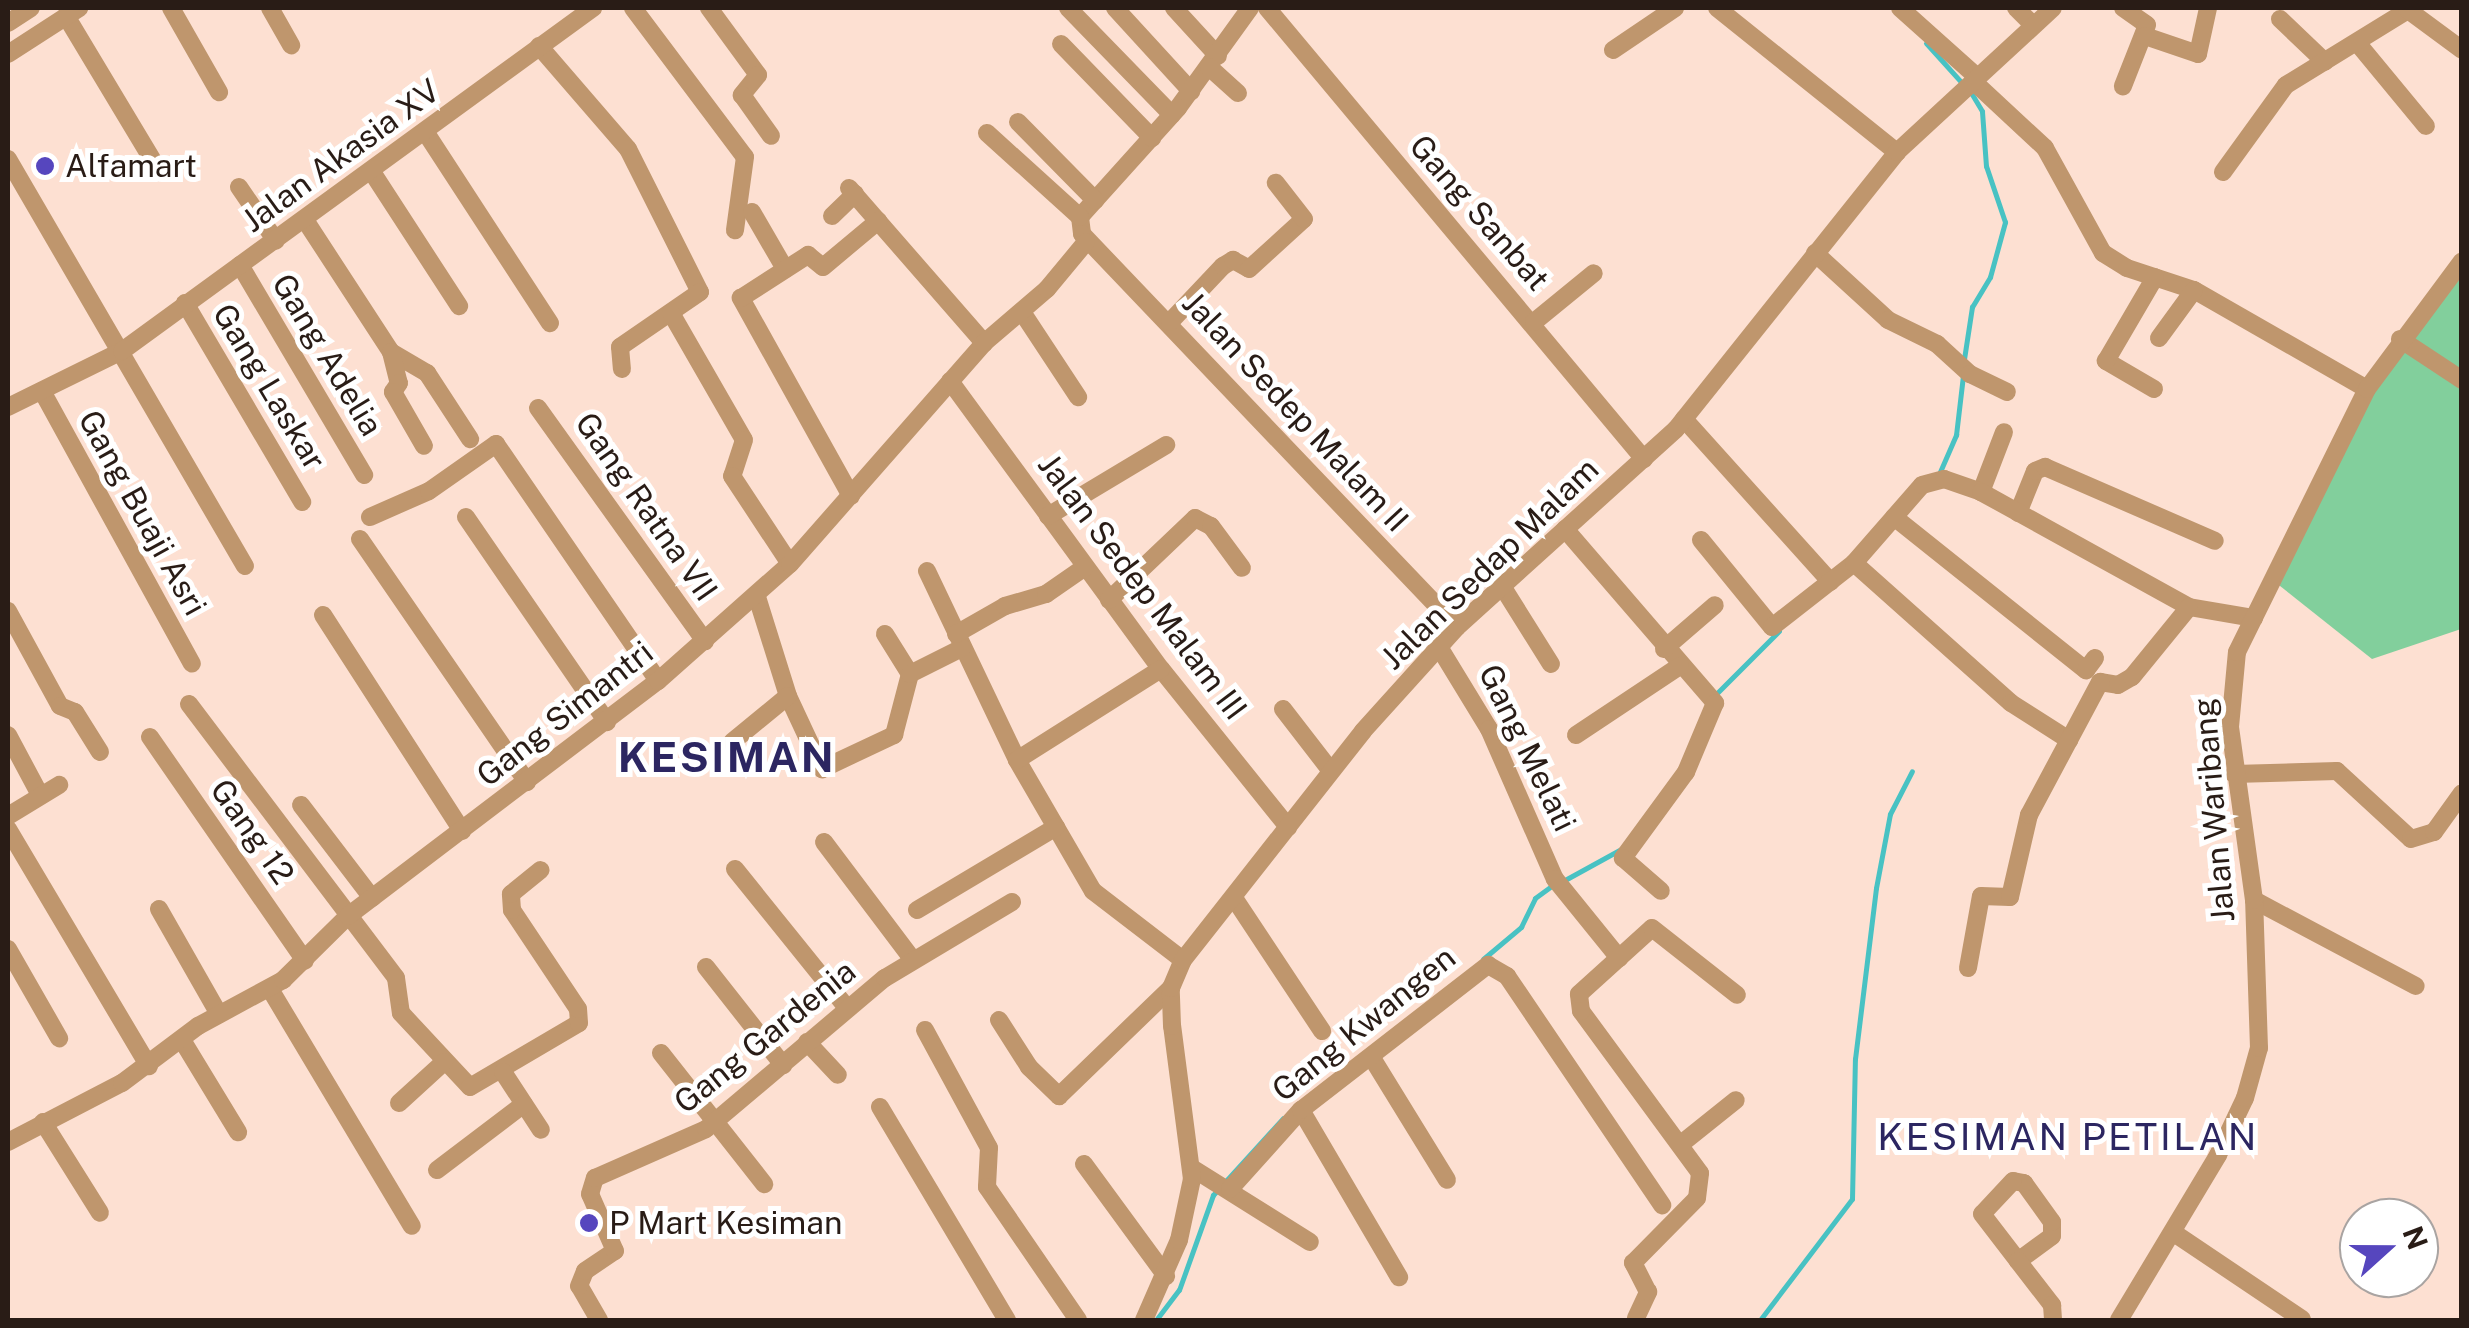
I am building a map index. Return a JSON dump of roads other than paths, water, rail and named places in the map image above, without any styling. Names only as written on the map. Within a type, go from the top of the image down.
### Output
[{"type":"street","points":[[8,22],[31,8]]},
{"type":"street","points":[[171,8],[219,92]]},
{"type":"street","points":[[270,8],[292,46]]},
{"type":"street","name":"Jalan Akasia XV","points":[[8,407],[122,351],[593,8]]},
{"type":"street","points":[[633,8],[745,157],[734,230]]},
{"type":"street","points":[[709,8],[758,75],[742,95],[771,136]]},
{"type":"street","points":[[1068,8],[1172,115]]},
{"type":"street","points":[[1115,8],[1192,91]]},
{"type":"street","points":[[1174,8],[1238,93]]},
{"type":"street","points":[[1080,217],[1192,91],[1250,8]]},
{"type":"street","name":"Gang Sanbat","points":[[1267,8],[1534,322],[1644,458]]},
{"type":"street","points":[[1612,50],[1675,8]]},
{"type":"street","points":[[1718,8],[1897,152]]},
{"type":"street","points":[[1900,8],[1970,83],[2044,148],[2103,253],[2194,290],[2367,389]]},
{"type":"street","points":[[2016,8],[2033,25]]},
{"type":"street","name":"Jalan Sedap Malam","points":[[1144,1320],[1166,1276],[1192,1168],[1171,988],[1183,960],[1236,901],[1331,771],[1439,646],[1684,419],[1897,152],[2053,8]]},
{"type":"street","points":[[2145,36],[2198,54],[2208,8]]},
{"type":"street","points":[[2123,86],[2145,36],[2136,10]]},
{"type":"street","points":[[2223,172],[2272,97],[2413,10],[2462,50]]},
{"type":"street","points":[[8,54],[73,12],[152,159]]},
{"type":"street","points":[[2280,19],[2325,62]]},
{"type":"street","points":[[1061,44],[1152,138]]},
{"type":"street","points":[[2359,45],[2426,126]]},
{"type":"street","points":[[539,46],[628,149],[700,292],[620,347],[622,369]]},
{"type":"street","points":[[1018,122],[1096,200]]},
{"type":"street","points":[[426,133],[550,322]]},
{"type":"street","points":[[987,133],[1080,217],[1086,242]]},
{"type":"street","points":[[8,158],[246,566]]},
{"type":"street","points":[[372,172],[460,306]]},
{"type":"street","points":[[1170,322],[1223,266],[1233,260],[1249,269],[1304,220],[1276,183]]},
{"type":"street","points":[[239,187],[276,241]]},
{"type":"street","points":[[832,216],[852,191],[984,344]]},
{"type":"street","points":[[752,212],[785,269]]},
{"type":"street","points":[[305,220],[391,352],[399,381],[393,392],[424,446]]},
{"type":"street","points":[[851,496],[741,298],[808,255],[823,267],[878,221]]},
{"type":"street","name":"Jalan Sedep Malam II","points":[[1086,242],[1170,322],[1457,627]]},
{"type":"street","name":"Gang Simantri","points":[[8,1142],[149,1066],[219,1014],[270,989],[305,961],[348,916],[658,681],[790,564],[984,344],[1022,312],[1086,242]]},
{"type":"street","points":[[1815,253],[1888,320],[1937,344],[1965,368],[2008,392]]},
{"type":"street","name":"Jalan Waribang","points":[[2119,1320],[2218,1155],[2255,1068],[2260,1011],[2254,900],[2234,774],[2232,672],[2254,618],[2367,389],[2400,339],[2462,260]]},
{"type":"street","name":"Gang Adelia","points":[[240,265],[364,475]]},
{"type":"street","points":[[1534,322],[1594,273]]},
{"type":"street","points":[[2154,276],[2106,362],[2154,389]]},
{"type":"street","points":[[2159,338],[2194,290]]},
{"type":"street","name":"Gang Laskar","points":[[184,303],[302,502]]},
{"type":"street","points":[[671,312],[744,440],[732,476],[790,564]]},
{"type":"street","points":[[1022,312],[1078,398]]},
{"type":"street","points":[[2400,339],[2462,380]]},
{"type":"street","points":[[391,352],[427,373],[470,438]]},
{"type":"street","name":"Jalan Sedep Malam III","points":[[950,381],[1161,669],[1288,828]]},
{"type":"street","name":"Gang Buaji Asri","points":[[42,391],[192,664]]},
{"type":"street","name":"Gang Ratna VII","points":[[538,408],[704,640]]},
{"type":"street","points":[[1684,419],[1831,582]]},
{"type":"street","points":[[1981,492],[2004,432]]},
{"type":"street","points":[[370,517],[428,491],[496,444],[658,681]]},
{"type":"street","points":[[1048,516],[1166,445]]},
{"type":"street","points":[[2018,514],[2035,471],[2045,467],[2215,542]]},
{"type":"street","points":[[1701,540],[1768,627],[1856,565],[1934,480],[1981,492],[2189,607],[2254,618]]},
{"type":"street","points":[[466,517],[606,722]]},
{"type":"street","points":[[1109,600],[1195,518],[1212,526],[1242,568]]},
{"type":"street","points":[[1898,520],[2086,670],[2096,658]]},
{"type":"street","points":[[1566,529],[1664,649],[1713,700],[1686,772],[1625,851],[1630,870],[1660,891]]},
{"type":"street","points":[[360,539],[527,782]]},
{"type":"street","points":[[1856,565],[2010,704],[2069,740]]},
{"type":"street","points":[[757,597],[788,696],[820,767],[827,769],[894,735],[910,674],[1006,606],[1046,594],[1084,567]]},
{"type":"street","points":[[927,571],[1017,760],[1093,891],[1183,960]]},
{"type":"street","points":[[1502,586],[1551,664]]},
{"type":"street","points":[[1664,649],[1715,605]]},
{"type":"street","points":[[1968,968],[1981,896],[2010,897],[2029,815],[2100,682],[2118,685],[2132,677],[2189,607]]},
{"type":"street","points":[[8,611],[60,706],[75,712],[100,752]]},
{"type":"street","points":[[324,615],[462,831]]},
{"type":"street","points":[[885,634],[910,674]]},
{"type":"street","name":"Gang Melati","points":[[1439,646],[1489,729],[1558,885],[1619,958]]},
{"type":"street","points":[[1576,735],[1680,666]]},
{"type":"street","points":[[1017,760],[1161,669]]},
{"type":"street","points":[[732,742],[788,696]]},
{"type":"street","points":[[189,704],[396,978],[400,1013],[470,1086],[504,1072],[580,1023],[578,1010],[512,910],[511,894],[541,870]]},
{"type":"street","points":[[1284,709],[1331,771]]},
{"type":"street","points":[[8,735],[40,795]]},
{"type":"street","name":"Gang 12","points":[[150,737],[305,961]]},
{"type":"street","points":[[2234,774],[2337,770],[2411,839],[2434,832],[2462,793]]},
{"type":"street","points":[[8,816],[59,785]]},
{"type":"street","points":[[301,805],[372,898]]},
{"type":"street","points":[[918,910],[1056,826]]},
{"type":"street","points":[[8,829],[149,1066]]},
{"type":"street","points":[[824,842],[914,960]]},
{"type":"street","points":[[735,868],[846,1008]]},
{"type":"street","points":[[2254,900],[2416,986]]},
{"type":"street","points":[[1236,901],[1322,1031]]},
{"type":"street","name":"Gang Gardenia","points":[[599,1320],[580,1278],[610,1258],[616,1241],[591,1186],[713,1124],[846,1008],[914,960],[1012,902]]},
{"type":"street","points":[[159,909],[219,1014]]},
{"type":"street","points":[[1636,1318],[1648,1292],[1633,1262],[1702,1187],[1681,1144],[1578,1005],[1579,994],[1647,929],[1656,929],[1738,995]]},
{"type":"street","points":[[8,948],[59,1038]]},
{"type":"street","name":"Gang Kwangen","points":[[1225,1186],[1301,1110],[1372,1058],[1470,972],[1488,965],[1508,976],[1662,1205]]},
{"type":"street","points":[[706,967],[782,1065]]},
{"type":"street","points":[[999,1020],[1029,1067],[1059,1096],[1171,988]]},
{"type":"street","points":[[270,989],[412,1226]]},
{"type":"street","points":[[925,1030],[989,1148],[987,1187],[1078,1320]]},
{"type":"street","points":[[182,1040],[238,1132]]},
{"type":"street","points":[[808,1042],[838,1075]]},
{"type":"street","points":[[661,1053],[713,1124],[764,1184]]},
{"type":"street","points":[[1372,1058],[1447,1180]]},
{"type":"street","points":[[399,1103],[444,1062]]},
{"type":"street","points":[[504,1072],[540,1130]]},
{"type":"street","points":[[1681,1144],[1736,1100]]},
{"type":"street","points":[[437,1170],[524,1104]]},
{"type":"street","points":[[880,1107],[1006,1320]]},
{"type":"street","points":[[1301,1110],[1399,1278]]},
{"type":"street","points":[[42,1122],[100,1213]]},
{"type":"street","points":[[1084,1164],[1166,1276]]},
{"type":"street","points":[[1192,1168],[1310,1242]]},
{"type":"street","points":[[2018,1261],[2052,1236],[2052,1222],[2024,1183],[2013,1181],[1982,1214],[2018,1261],[2052,1304],[2053,1320]]},
{"type":"street","points":[[2174,1234],[2302,1319]]},
{"type":"waterway","points":[[1926,43],[1962,83]]},
{"type":"waterway","points":[[1964,359],[1972,307],[1990,277],[2005,222],[1986,166],[1982,111],[1970,91]]},
{"type":"waterway","points":[[1939,474],[1956,435],[1963,375]]},
{"type":"waterway","points":[[1716,694],[1779,631]]},
{"type":"waterway","points":[[1760,1320],[1852,1199],[1855,1059],[1876,888],[1890,814],[1912,771]]},
{"type":"waterway","points":[[1563,881],[1623,848]]},
{"type":"waterway","points":[[1483,959],[1521,927],[1535,898],[1553,885]]},
{"type":"waterway","points":[[1156,1320],[1179,1290],[1213,1195],[1283,1118]]},
{"type":"place","name":"Alfamart","points":[[45,166]]},
{"type":"place","name":"P Mart Kesiman","points":[[589,1223]]},
{"type":"district","name":"KESIMAN","points":[[727,757]]},
{"type":"district","name":"KESIMAN PETILAN","points":[[2068,1137]]}]
